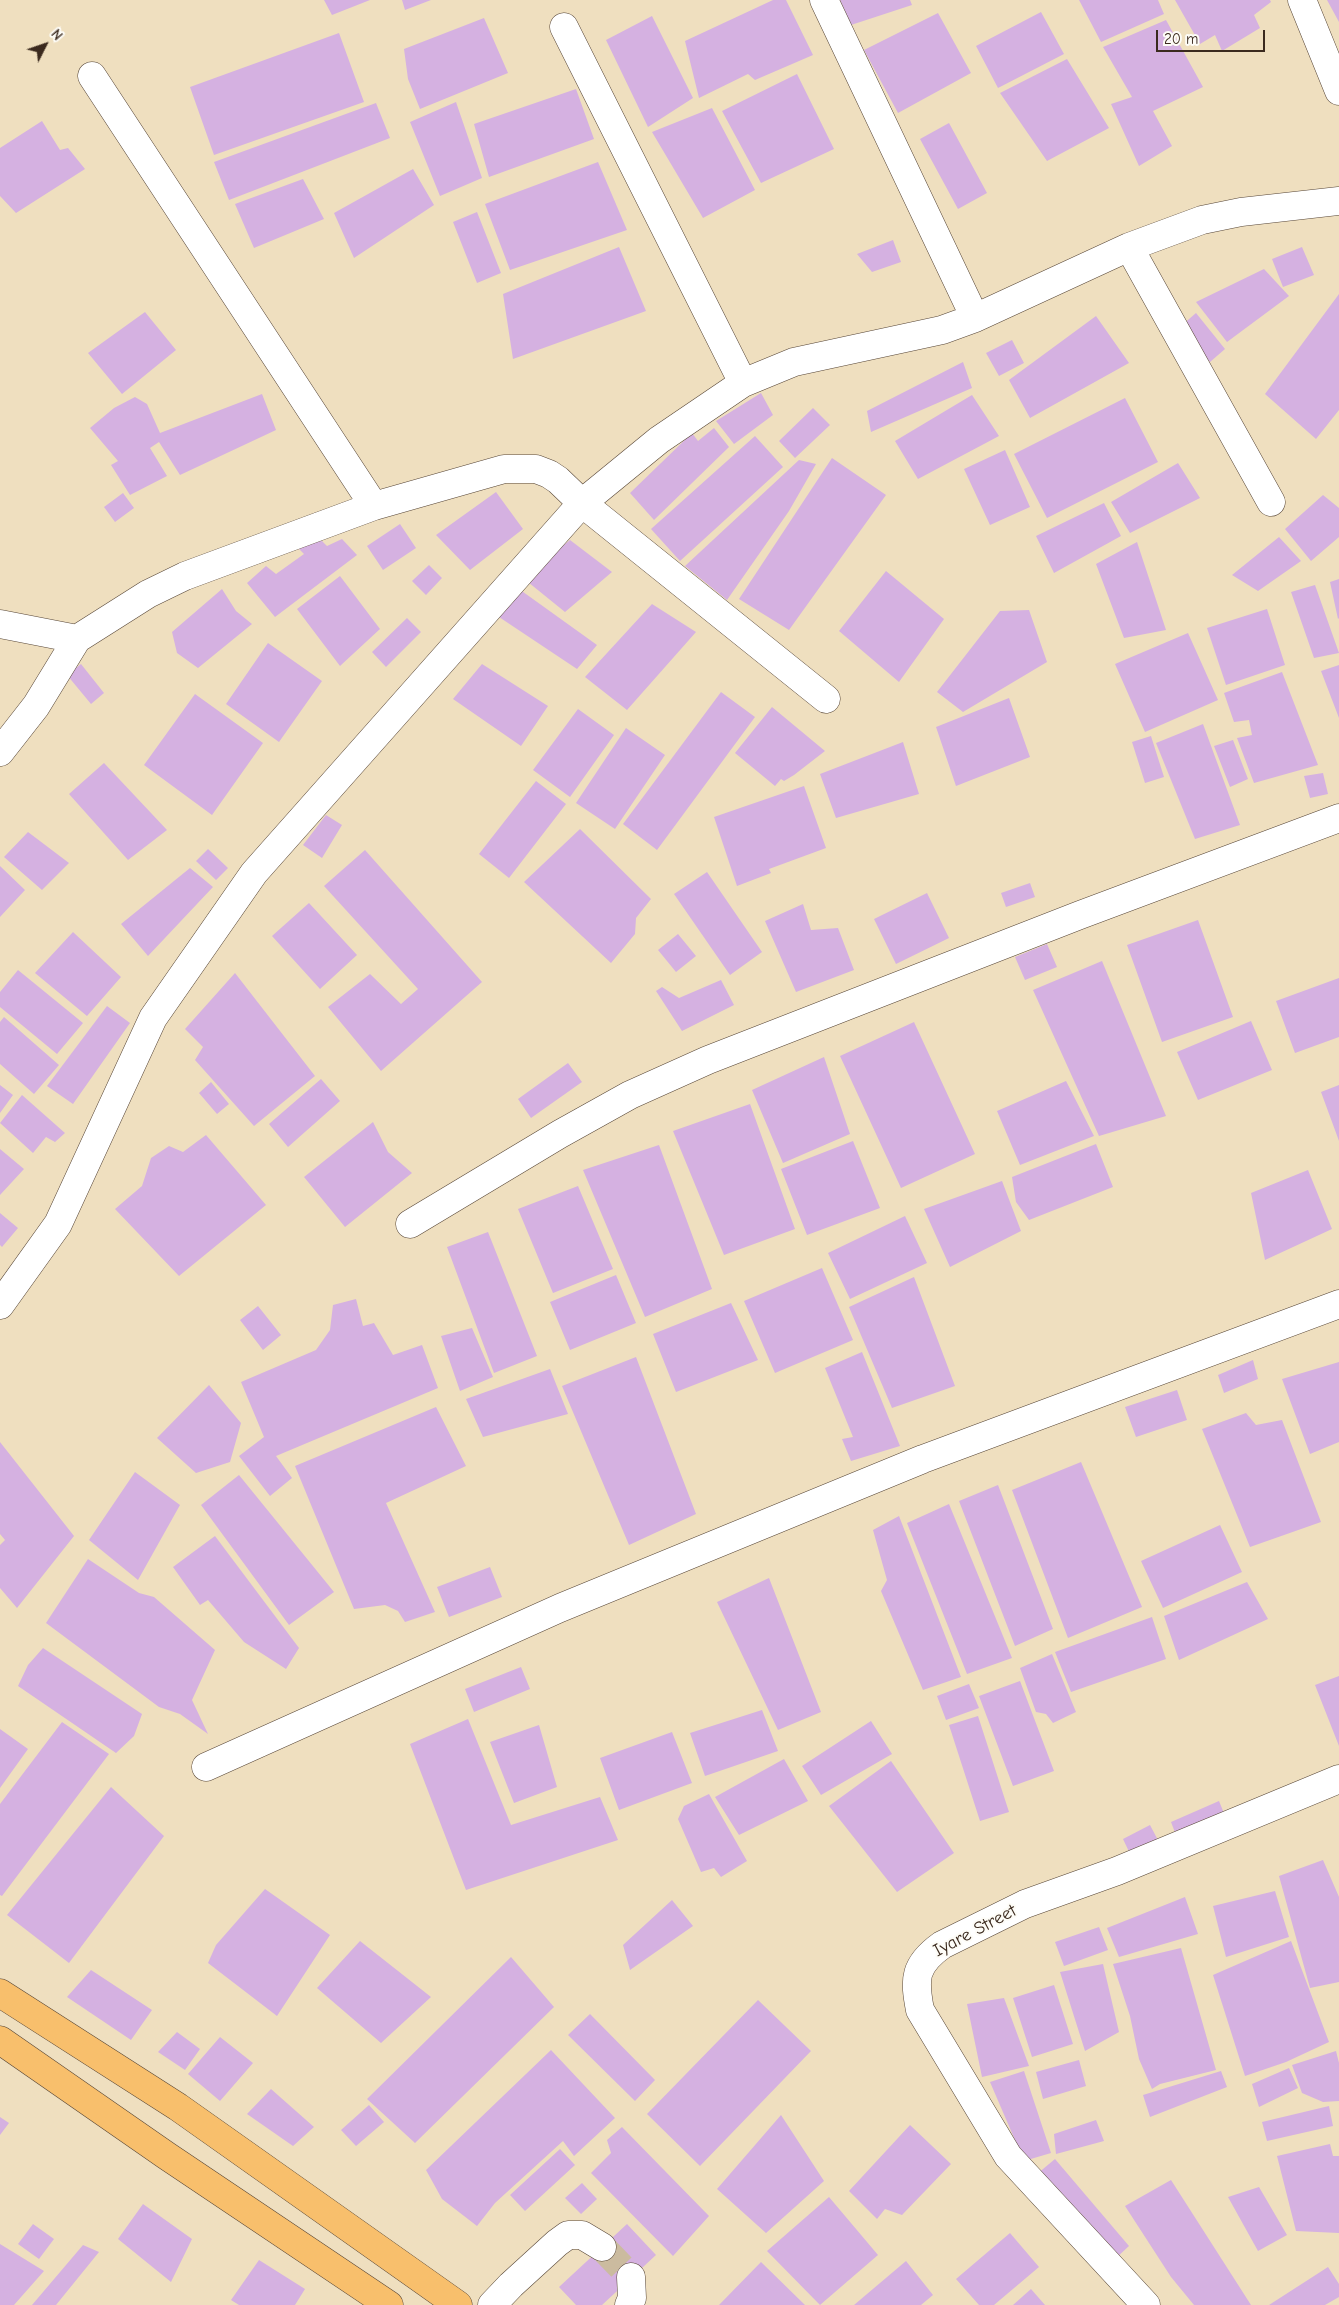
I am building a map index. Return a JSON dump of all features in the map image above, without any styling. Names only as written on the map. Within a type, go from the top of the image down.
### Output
[{"type":"main road","points":[[0,1992],[178,2106],[458,2305]]},
{"type":"main road","points":[[0,2040],[166,2156],[389,2305]]},
{"type":"street","points":[[824,0],[975,318]]},
{"type":"street","points":[[1302,0],[1339,91]]},
{"type":"street","points":[[564,27],[743,383]]},
{"type":"street","points":[[92,76],[374,506]]},
{"type":"street","points":[[0,1305],[58,1224],[153,1018],[254,873],[582,503],[659,440],[743,383],[794,362],[853,347],[933,332],[975,318],[1129,247],[1202,220],[1241,212],[1339,201]]},
{"type":"street","points":[[1129,247],[1271,502]]},
{"type":"street","points":[[0,752],[36,706],[77,639],[148,594],[185,576],[374,506],[504,469],[536,469],[558,480],[582,503],[826,699]]},
{"type":"street","points":[[0,624],[77,639]]},
{"type":"street","points":[[410,1224],[560,1134],[630,1095],[708,1060],[1080,915],[1339,818]]},
{"type":"street","points":[[206,1767],[560,1608],[905,1466],[1339,1304]]},
{"type":"street","name":"Iyare Street","points":[[1146,2305],[1008,2156],[920,2010],[915,1985],[920,1966],[930,1954],[942,1946],[1026,1904],[1116,1871],[1339,1779]]},
{"type":"street","points":[[492,2305],[511,2285],[568,2235],[582,2235],[602,2247]]},
{"type":"street","points":[[629,2305],[632,2298],[631,2277]]},
{"type":"building","points":[[324,0],[370,0],[332,15]]},
{"type":"building","points":[[402,0],[431,0],[405,10]]},
{"type":"building","points":[[773,0],[786,0],[813,55],[755,80],[748,74],[699,98],[685,41]]},
{"type":"building","points":[[840,0],[910,0],[912,5],[851,25]]},
{"type":"building","points":[[1079,0],[1158,0],[1164,14],[1101,42]]},
{"type":"building","points":[[1175,0],[1270,0],[1271,2],[1254,15],[1260,28],[1222,51],[1215,35],[1200,44]]},
{"type":"building","points":[[1327,0],[1339,0],[1339,22]]},
{"type":"building","points":[[1041,12],[1064,54],[998,88],[976,46]]},
{"type":"building","points":[[938,13],[971,73],[898,113],[864,50]]},
{"type":"building","points":[[652,16],[693,98],[648,127],[606,40]]},
{"type":"building","points":[[484,18],[508,73],[420,109],[408,79],[404,49]]},
{"type":"building","points":[[1166,20],[1203,87],[1153,111],[1172,146],[1139,166],[1111,104],[1132,97],[1103,47]]},
{"type":"building","points":[[339,33],[364,102],[214,155],[190,87]]},
{"type":"building","points":[[1067,59],[1109,128],[1047,161],[1000,93]]},
{"type":"building","points":[[797,74],[834,149],[761,183],[722,111]]},
{"type":"building","points":[[576,89],[594,139],[489,177],[474,124]]},
{"type":"building","points":[[456,102],[482,178],[440,196],[410,122]]},
{"type":"building","points":[[376,103],[390,138],[229,200],[214,162]]},
{"type":"building","points":[[712,108],[755,190],[703,218],[652,132]]},
{"type":"building","points":[[42,121],[60,150],[68,148],[85,169],[16,213],[0,196],[0,148]]},
{"type":"building","points":[[949,123],[987,193],[958,209],[920,139]]},
{"type":"building","points":[[598,162],[627,230],[510,270],[485,204]]},
{"type":"building","points":[[413,169],[434,205],[354,258],[334,213]]},
{"type":"building","points":[[303,179],[324,219],[254,248],[235,204]]},
{"type":"building","points":[[477,212],[501,273],[477,283],[453,222]]},
{"type":"building","points":[[893,240],[901,262],[872,272],[857,254]]},
{"type":"building","points":[[619,247],[646,311],[513,359],[503,294]]},
{"type":"building","points":[[1302,247],[1314,275],[1283,287],[1272,259]]},
{"type":"building","points":[[1264,269],[1289,296],[1227,342],[1196,302]]},
{"type":"building","points":[[1339,294],[1339,410],[1316,439],[1265,394]]},
{"type":"building","points":[[145,312],[176,350],[122,394],[88,353]]},
{"type":"building","points":[[1196,313],[1225,349],[1210,362],[1181,326]]},
{"type":"building","points":[[1096,316],[1129,363],[1030,418],[1009,380]]},
{"type":"building","points":[[1012,340],[1024,363],[999,376],[986,353]]},
{"type":"building","points":[[963,362],[972,388],[871,432],[867,411]]},
{"type":"building","points":[[761,393],[773,415],[734,444],[716,421]]},
{"type":"building","points":[[262,394],[276,430],[180,475],[159,442],[150,448],[167,476],[130,495],[111,465],[118,461],[90,428],[114,408],[135,397],[147,404],[160,433]]},
{"type":"building","points":[[972,395],[999,436],[918,479],[895,441]]},
{"type":"building","points":[[1125,398],[1158,462],[1047,518],[1014,454]]},
{"type":"building","points":[[813,408],[830,425],[795,458],[779,441]]},
{"type":"building","points":[[714,428],[729,447],[654,520],[630,493],[692,433],[698,441]]},
{"type":"building","points":[[755,436],[783,467],[680,561],[651,529]]},
{"type":"building","points":[[1005,450],[1030,507],[990,525],[964,469]]},
{"type":"building","points":[[832,458],[886,495],[789,630],[739,599]]},
{"type":"building","points":[[799,460],[816,464],[789,511],[727,600],[685,566]]},
{"type":"building","points":[[1178,463],[1200,498],[1130,533],[1111,502]]},
{"type":"building","points":[[496,492],[523,529],[470,570],[436,535]]},
{"type":"building","points":[[123,493],[134,508],[115,522],[104,507]]},
{"type":"building","points":[[1323,495],[1339,508],[1339,537],[1311,561],[1285,529]]},
{"type":"building","points":[[1104,503],[1121,536],[1054,573],[1036,536]]},
{"type":"building","points":[[400,524],[416,548],[383,570],[367,546]]},
{"type":"building","points":[[315,534],[327,546],[342,539],[357,555],[275,617],[247,583],[266,566],[276,574],[304,554],[296,546]]},
{"type":"building","points":[[1279,537],[1301,561],[1258,591],[1232,575]]},
{"type":"building","points":[[570,540],[612,572],[565,612],[523,578]]},
{"type":"building","points":[[1137,542],[1166,630],[1124,638],[1096,564]]},
{"type":"building","points":[[429,565],[442,578],[426,595],[412,581]]},
{"type":"building","points":[[886,571],[944,619],[899,682],[839,631]]},
{"type":"building","points":[[340,576],[380,629],[340,666],[297,609]]},
{"type":"building","points":[[1339,579],[1339,618],[1338,619],[1330,582]]},
{"type":"building","points":[[1315,585],[1339,653],[1314,658],[1291,592]]},
{"type":"building","points":[[222,589],[236,611],[252,624],[198,668],[177,653],[172,632]]},
{"type":"building","points":[[519,589],[597,645],[577,669],[493,613]]},
{"type":"building","points":[[652,604],[696,632],[627,710],[585,677]]},
{"type":"building","points":[[1267,609],[1285,665],[1226,685],[1207,628]]},
{"type":"building","points":[[1029,610],[1047,662],[963,712],[937,692],[1000,611]]},
{"type":"building","points":[[407,618],[421,632],[386,667],[372,652]]},
{"type":"building","points":[[1188,633],[1218,700],[1145,732],[1115,664]]},
{"type":"building","points":[[268,643],[322,681],[279,742],[226,704]]},
{"type":"building","points":[[81,664],[104,693],[91,704],[67,675]]},
{"type":"building","points":[[482,664],[548,706],[521,746],[453,699]]},
{"type":"building","points":[[1339,665],[1339,718],[1321,671]]},
{"type":"building","points":[[1282,672],[1318,765],[1254,783],[1237,738],[1252,735],[1249,720],[1234,722],[1224,693]]},
{"type":"building","points":[[721,692],[755,717],[657,850],[623,824]]},
{"type":"building","points":[[195,694],[263,743],[212,815],[144,765]]},
{"type":"building","points":[[1009,698],[1030,757],[956,786],[936,727]]},
{"type":"building","points":[[772,707],[825,751],[794,775],[784,781],[781,779],[775,786],[735,753]]},
{"type":"building","points":[[578,709],[614,735],[570,797],[533,770]]},
{"type":"building","points":[[1203,724],[1240,825],[1195,839],[1156,743]]},
{"type":"building","points":[[626,728],[665,755],[615,829],[576,803]]},
{"type":"building","points":[[1151,736],[1164,777],[1145,783],[1132,742]]},
{"type":"building","points":[[1233,740],[1248,779],[1230,787],[1214,746]]},
{"type":"building","points":[[903,742],[919,794],[836,818],[820,774]]},
{"type":"building","points":[[104,763],[167,830],[128,860],[69,794]]},
{"type":"building","points":[[1323,773],[1328,794],[1310,798],[1304,776]]},
{"type":"building","points":[[536,781],[566,804],[509,878],[479,854]]},
{"type":"building","points":[[804,786],[826,848],[769,869],[771,873],[737,886],[714,817]]},
{"type":"building","points":[[326,815],[342,825],[322,858],[303,845]]},
{"type":"building","points":[[580,829],[651,899],[636,918],[635,934],[611,963],[524,882]]},
{"type":"building","points":[[28,832],[69,863],[42,890],[4,857]]},
{"type":"building","points":[[208,849],[228,868],[216,880],[196,861]]},
{"type":"building","points":[[365,850],[482,982],[381,1071],[328,1007],[370,974],[401,1004],[418,989],[324,886]]},
{"type":"building","points":[[0,866],[25,890],[0,917]]},
{"type":"building","points":[[190,868],[213,887],[148,956],[121,924]]},
{"type":"building","points":[[707,872],[762,952],[730,975],[674,894]]},
{"type":"building","points":[[1030,883],[1035,897],[1006,907],[1001,893]]},
{"type":"building","points":[[927,893],[949,938],[896,964],[874,919]]},
{"type":"building","points":[[309,903],[357,955],[320,989],[272,936]]},
{"type":"building","points":[[803,904],[811,930],[838,928],[854,970],[796,992],[765,921]]},
{"type":"building","points":[[1198,920],[1233,1017],[1162,1042],[1127,945]]},
{"type":"building","points":[[73,932],[121,977],[87,1016],[35,973]]},
{"type":"building","points":[[678,934],[696,956],[676,972],[658,950]]},
{"type":"building","points":[[1047,944],[1057,967],[1025,980],[1015,957]]},
{"type":"building","points":[[1102,961],[1166,1116],[1099,1136],[1033,990]]},
{"type":"building","points":[[18,970],[83,1023],[57,1054],[0,1007],[0,992]]},
{"type":"building","points":[[235,973],[315,1076],[254,1126],[195,1060],[203,1047],[185,1029]]},
{"type":"building","points":[[1339,978],[1339,1037],[1295,1053],[1276,1001]]},
{"type":"building","points":[[721,980],[734,1005],[682,1031],[656,991],[662,987],[679,998]]},
{"type":"building","points":[[107,1006],[130,1023],[73,1104],[47,1086]]},
{"type":"building","points":[[4,1017],[59,1065],[34,1094],[0,1064],[0,1022]]},
{"type":"building","points":[[1251,1021],[1272,1070],[1198,1100],[1177,1052]]},
{"type":"building","points":[[914,1022],[975,1154],[901,1188],[840,1056]]},
{"type":"building","points":[[824,1057],[850,1134],[783,1163],[752,1090]]},
{"type":"building","points":[[568,1063],[582,1082],[531,1118],[518,1099]]},
{"type":"building","points":[[321,1079],[340,1101],[288,1147],[269,1124]]},
{"type":"building","points":[[1066,1081],[1094,1136],[1020,1165],[997,1111]]},
{"type":"building","points":[[211,1082],[229,1104],[217,1114],[199,1093]]},
{"type":"building","points":[[0,1085],[13,1095],[0,1113]]},
{"type":"building","points":[[1339,1085],[1339,1141],[1321,1092]]},
{"type":"building","points":[[22,1095],[65,1133],[55,1142],[46,1137],[33,1153],[0,1123]]},
{"type":"building","points":[[750,1104],[795,1229],[724,1255],[673,1131]]},
{"type":"building","points":[[373,1122],[388,1152],[412,1173],[345,1227],[304,1177]]},
{"type":"building","points":[[206,1135],[266,1205],[179,1276],[115,1209],[142,1186],[151,1158],[169,1146],[183,1152]]},
{"type":"building","points":[[853,1141],[880,1208],[807,1235],[781,1169]]},
{"type":"building","points":[[1096,1144],[1113,1187],[1029,1220],[1016,1202],[1012,1177]]},
{"type":"building","points":[[659,1145],[712,1289],[645,1317],[583,1170]]},
{"type":"building","points":[[0,1149],[24,1169],[0,1195]]},
{"type":"building","points":[[1308,1170],[1332,1229],[1265,1260],[1251,1193]]},
{"type":"building","points":[[1002,1181],[1021,1231],[950,1267],[924,1209]]},
{"type":"building","points":[[578,1186],[613,1269],[553,1293],[518,1209]]},
{"type":"building","points":[[0,1213],[18,1228],[2,1247],[0,1245]]},
{"type":"building","points":[[905,1216],[927,1263],[850,1299],[828,1253]]},
{"type":"building","points":[[488,1232],[537,1356],[494,1373],[447,1247]]},
{"type":"building","points":[[822,1268],[853,1340],[775,1373],[744,1301]]},
{"type":"building","points":[[616,1275],[636,1323],[570,1350],[550,1302]]},
{"type":"building","points":[[914,1277],[955,1386],[892,1408],[849,1307]]},
{"type":"building","points":[[356,1299],[363,1326],[374,1323],[393,1355],[422,1345],[438,1388],[276,1456],[292,1478],[270,1496],[239,1456],[264,1437],[241,1382],[316,1350],[330,1330],[333,1305]]},
{"type":"building","points":[[731,1303],[758,1360],[676,1392],[653,1334]]},
{"type":"building","points":[[258,1306],[281,1335],[263,1350],[240,1320]]},
{"type":"building","points":[[472,1328],[493,1377],[460,1391],[441,1336]]},
{"type":"building","points":[[862,1352],[900,1446],[851,1461],[842,1439],[853,1437],[825,1368]]},
{"type":"building","points":[[636,1357],[696,1514],[629,1545],[562,1386]]},
{"type":"building","points":[[1253,1360],[1258,1379],[1224,1393],[1218,1375]]},
{"type":"building","points":[[1339,1362],[1339,1442],[1310,1454],[1282,1379]]},
{"type":"building","points":[[550,1369],[568,1414],[483,1437],[466,1399]]},
{"type":"building","points":[[209,1385],[241,1423],[230,1462],[196,1473],[157,1438]]},
{"type":"building","points":[[1177,1390],[1187,1420],[1136,1437],[1125,1407]]},
{"type":"building","points":[[436,1407],[466,1466],[386,1503],[435,1612],[405,1622],[398,1611],[385,1605],[354,1609],[295,1466]]},
{"type":"building","points":[[1246,1413],[1256,1425],[1282,1420],[1321,1522],[1250,1547],[1202,1429]]},
{"type":"building","points":[[0,1442],[74,1536],[17,1608],[0,1588],[0,1545],[5,1540],[0,1534]]},
{"type":"building","points":[[1081,1462],[1142,1607],[1068,1638],[1012,1490]]},
{"type":"building","points":[[135,1472],[180,1505],[138,1580],[89,1540]]},
{"type":"building","points":[[239,1475],[334,1592],[289,1625],[201,1505]]},
{"type":"building","points":[[998,1485],[1053,1629],[1015,1646],[959,1501]]},
{"type":"building","points":[[949,1504],[1012,1658],[967,1674],[907,1523]]},
{"type":"building","points":[[899,1516],[961,1677],[923,1690],[881,1591],[887,1580],[873,1530]]},
{"type":"building","points":[[1220,1525],[1242,1572],[1163,1608],[1141,1561]]},
{"type":"building","points":[[215,1536],[299,1648],[286,1669],[244,1642],[208,1600],[200,1605],[173,1567]]},
{"type":"building","points":[[88,1559],[139,1593],[154,1597],[215,1650],[192,1700],[208,1734],[180,1714],[159,1707],[46,1623]]},
{"type":"building","points":[[490,1567],[502,1597],[449,1617],[437,1587]]},
{"type":"building","points":[[769,1578],[821,1712],[778,1730],[717,1602]]},
{"type":"building","points":[[1247,1582],[1268,1619],[1179,1660],[1164,1616]]},
{"type":"building","points":[[1152,1617],[1166,1659],[1071,1692],[1055,1652]]},
{"type":"building","points":[[43,1648],[142,1714],[134,1736],[116,1753],[18,1686],[28,1665]]},
{"type":"building","points":[[1052,1654],[1076,1712],[1053,1723],[1046,1714],[1036,1712],[1020,1668]]},
{"type":"building","points":[[521,1667],[530,1689],[474,1712],[465,1689]]},
{"type":"building","points":[[1339,1676],[1339,1746],[1315,1685]]},
{"type":"building","points":[[1020,1681],[1054,1771],[1013,1786],[979,1696]]},
{"type":"building","points":[[969,1684],[979,1708],[946,1720],[937,1696]]},
{"type":"building","points":[[762,1710],[778,1751],[705,1776],[690,1733]]},
{"type":"building","points":[[978,1716],[1009,1812],[980,1821],[949,1725]]},
{"type":"building","points":[[468,1719],[511,1825],[600,1797],[618,1840],[466,1890],[410,1744]]},
{"type":"building","points":[[871,1721],[892,1754],[821,1795],[802,1766]]},
{"type":"building","points":[[62,1722],[109,1754],[2,1896],[0,1895],[0,1804]]},
{"type":"building","points":[[539,1725],[557,1787],[514,1803],[490,1742]]},
{"type":"building","points":[[0,1729],[28,1749],[0,1788]]},
{"type":"building","points":[[672,1732],[692,1783],[619,1810],[600,1758]]},
{"type":"building","points":[[784,1759],[808,1801],[739,1835],[715,1797]]},
{"type":"building","points":[[891,1761],[954,1853],[897,1892],[829,1806]]},
{"type":"building","points":[[111,1787],[164,1836],[69,1963],[7,1915]]},
{"type":"building","points":[[709,1794],[747,1861],[721,1877],[714,1868],[701,1872],[678,1819],[684,1806]]},
{"type":"building","points":[[1219,1801],[1228,1823],[1179,1843],[1171,1822]]},
{"type":"building","points":[[1150,1825],[1160,1844],[1132,1858],[1123,1839]]},
{"type":"building","points":[[1323,1860],[1339,1897],[1339,1982],[1310,1988],[1279,1876]]},
{"type":"building","points":[[265,1889],[330,1935],[277,2016],[208,1963],[216,1945]]},
{"type":"building","points":[[1275,1891],[1289,1937],[1226,1957],[1213,1906]]},
{"type":"building","points":[[1185,1897],[1198,1934],[1119,1957],[1107,1928]]},
{"type":"building","points":[[672,1900],[693,1926],[630,1970],[623,1945]]},
{"type":"building","points":[[1099,1927],[1108,1950],[1064,1966],[1055,1942]]},
{"type":"building","points":[[360,1941],[431,1997],[381,2043],[317,1988]]},
{"type":"building","points":[[1291,1941],[1329,2042],[1286,2062],[1245,2076],[1213,1975]]},
{"type":"building","points":[[1181,1948],[1216,2070],[1160,2084],[1152,2089],[1139,2059],[1130,2016],[1113,1964]]},
{"type":"building","points":[[511,1957],[554,2007],[415,2143],[367,2099]]},
{"type":"building","points":[[1103,1964],[1119,2032],[1085,2051],[1060,1972]]},
{"type":"building","points":[[91,1970],[152,2010],[131,2040],[67,1997]]},
{"type":"building","points":[[1054,1985],[1073,2044],[1032,2057],[1013,1998]]},
{"type":"building","points":[[1004,1998],[1029,2066],[982,2077],[967,2004]]},
{"type":"building","points":[[758,2000],[811,2051],[700,2166],[647,2114]]},
{"type":"building","points":[[590,2014],[655,2080],[635,2101],[568,2035]]},
{"type":"building","points":[[177,2032],[200,2049],[185,2070],[158,2052]]},
{"type":"building","points":[[220,2037],[253,2063],[220,2101],[188,2074]]},
{"type":"building","points":[[551,2050],[615,2118],[574,2156],[563,2141],[495,2203],[477,2226],[442,2199],[426,2170]]},
{"type":"building","points":[[1336,2051],[1339,2063],[1339,2101],[1323,2102],[1302,2093],[1292,2065]]},
{"type":"building","points":[[1079,2060],[1086,2086],[1043,2099],[1036,2072]]},
{"type":"building","points":[[1289,2068],[1298,2088],[1259,2107],[1252,2084]]},
{"type":"building","points":[[1024,2071],[1051,2153],[1024,2161],[990,2082]]},
{"type":"building","points":[[1221,2071],[1227,2087],[1150,2117],[1143,2095]]},
{"type":"building","points":[[271,2089],[314,2127],[293,2146],[247,2114]]},
{"type":"building","points":[[369,2105],[384,2122],[356,2146],[341,2130]]},
{"type":"building","points":[[1329,2106],[1333,2126],[1267,2141],[1262,2122]]},
{"type":"building","points":[[781,2115],[824,2181],[766,2233],[717,2189]]},
{"type":"building","points":[[0,2117],[9,2123],[0,2135]]},
{"type":"building","points":[[1096,2120],[1104,2141],[1056,2154],[1054,2134]]},
{"type":"building","points":[[910,2125],[951,2164],[902,2215],[885,2209],[877,2219],[849,2191]]},
{"type":"building","points":[[622,2127],[709,2216],[673,2256],[591,2173],[611,2153],[607,2140]]},
{"type":"building","points":[[1330,2144],[1333,2156],[1339,2156],[1339,2233],[1296,2231],[1277,2156]]},
{"type":"building","points":[[560,2149],[575,2165],[525,2211],[510,2195]]},
{"type":"building","points":[[1055,2159],[1129,2246],[1115,2259],[1037,2174]]},
{"type":"building","points":[[1171,2180],[1251,2305],[1194,2305],[1171,2277],[1125,2206]]},
{"type":"building","points":[[582,2183],[597,2199],[581,2214],[565,2198]]},
{"type":"building","points":[[1259,2187],[1287,2235],[1258,2251],[1228,2197]]},
{"type":"building","points":[[829,2197],[878,2255],[820,2305],[767,2251]]},
{"type":"building","points":[[143,2204],[192,2239],[171,2282],[118,2239]]},
{"type":"building","points":[[33,2224],[54,2239],[39,2259],[18,2244]]},
{"type":"building","points":[[627,2224],[656,2255],[602,2305],[576,2305],[559,2287]]},
{"type":"building","points":[[1010,2233],[1039,2267],[994,2305],[979,2305],[956,2279]]},
{"type":"building","points":[[0,2244],[44,2271],[14,2305],[0,2305]]},
{"type":"building","points":[[83,2245],[99,2252],[56,2305],[32,2305]]},
{"type":"building","points":[[259,2260],[305,2289],[295,2305],[239,2305],[231,2300]]},
{"type":"building","points":[[906,2261],[933,2295],[921,2305],[854,2305]]},
{"type":"building","points":[[761,2262],[805,2305],[719,2305]]},
{"type":"building","points":[[1328,2267],[1339,2284],[1339,2297],[1325,2305],[1269,2305]]},
{"type":"building","points":[[1031,2289],[1045,2305],[1013,2305]]},
{"type":"tunnel","points":[[602,2247],[631,2277]]}]
